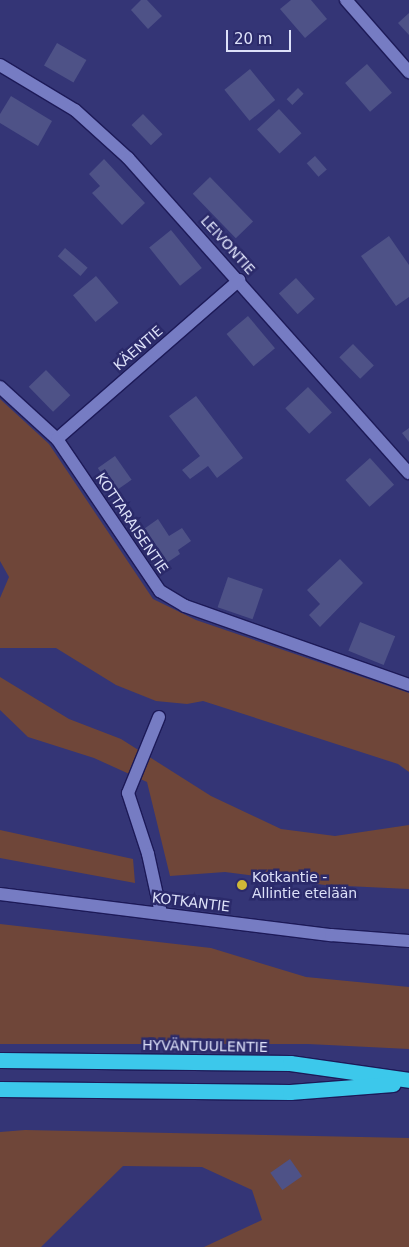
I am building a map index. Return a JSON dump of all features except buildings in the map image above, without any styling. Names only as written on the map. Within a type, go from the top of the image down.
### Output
[{"type":"highway","name":"HYVÄNTUULENTIE","points":[[0,1060],[290,1064],[409,1081]]},
{"type":"highway","name":"HYVÄNTUULENTIE","points":[[0,1089],[290,1092],[409,1081]]},
{"type":"street","points":[[346,0],[409,72]]},
{"type":"street","name":"LEIVONTIE","points":[[0,65],[75,110],[128,158],[240,280],[409,473]]},
{"type":"street","name":"KÄENTIE","points":[[57,439],[240,280]]},
{"type":"street","name":"KOTTARAISENTIE","points":[[0,387],[57,439],[160,592],[185,606],[409,685]]},
{"type":"street","points":[[159,717],[128,793],[148,854],[161,913]]},
{"type":"street","name":"KOTKANTIE","points":[[0,894],[331,935],[409,941]]},
{"type":"shaded area","points":[[0,399],[49,444],[153,599],[196,620],[409,693],[409,772],[398,764],[203,701],[187,704],[156,701],[116,685],[56,648],[0,648],[0,598],[9,577],[0,561]]},
{"type":"shaded area","points":[[0,677],[69,719],[121,739],[211,796],[281,829],[335,836],[409,825],[409,889],[325,885],[225,872],[170,876],[147,782],[94,758],[28,737],[0,710]]},
{"type":"shaded area","points":[[0,830],[133,859],[135,883],[0,858]]},
{"type":"shaded area","points":[[0,924],[211,948],[306,977],[409,987],[409,1049],[308,1044],[0,1044]]},
{"type":"shaded area","points":[[25,1130],[409,1138],[409,1247],[204,1247],[262,1220],[252,1190],[202,1167],[123,1166],[41,1247],[0,1247],[0,1132]]},
{"type":"place","name":"Kotkantie - Allintie etelään","points":[[242,885]]}]
